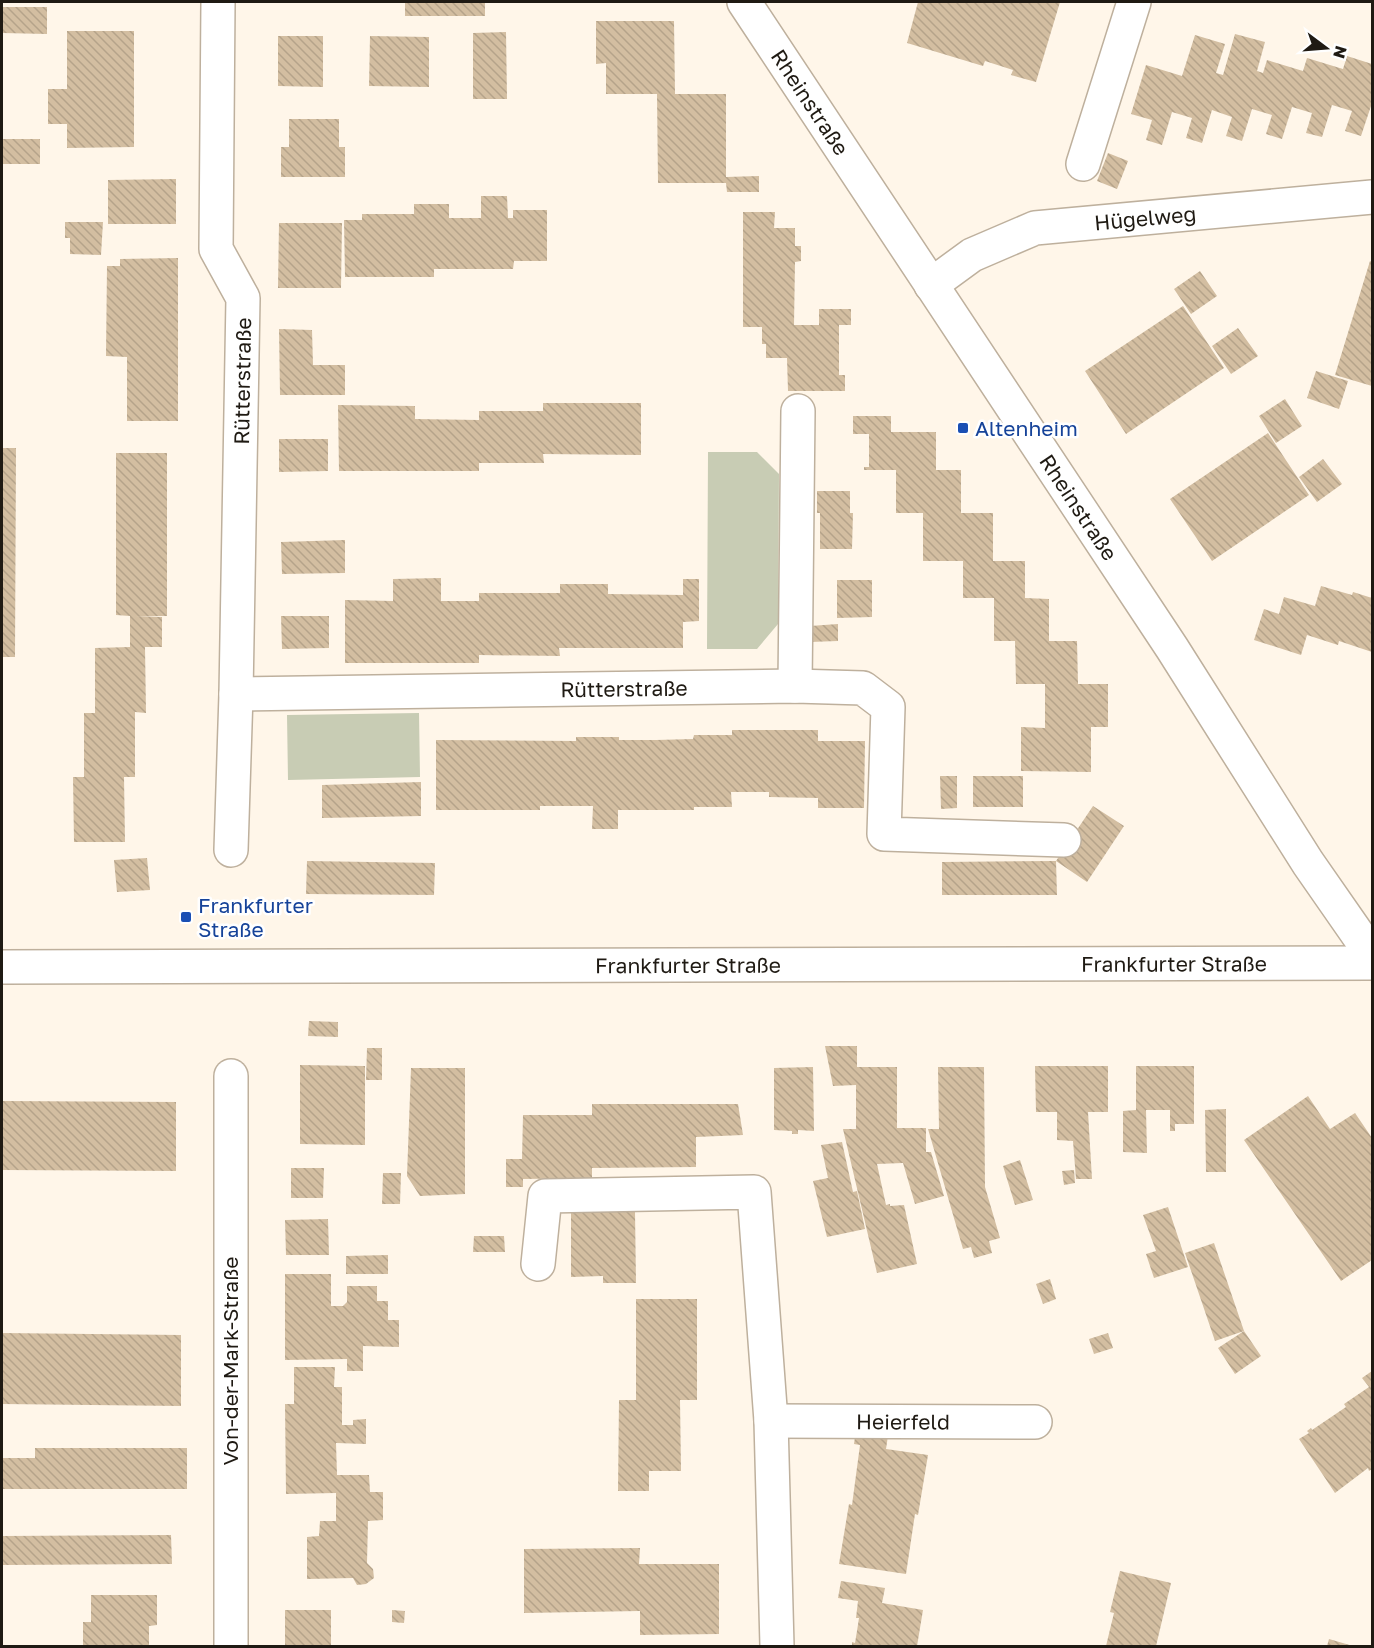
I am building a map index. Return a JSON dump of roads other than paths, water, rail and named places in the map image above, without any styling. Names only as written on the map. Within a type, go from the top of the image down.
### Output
[{"type":"street","name":"Rütterstraße","points":[[218,2],[216,249],[243,298],[231,850]]},
{"type":"street","name":"Rheinstraße","points":[[744,2],[1172,648],[1308,863],[1372,955]]},
{"type":"street","points":[[1083,164],[1134,2]]},
{"type":"street","name":"Hügelweg","points":[[931,285],[972,255],[1035,228],[1372,197]]},
{"type":"street","points":[[795,686],[798,411]]},
{"type":"street","name":"Rütterstraße","points":[[236,694],[795,686],[863,688],[888,706],[884,834],[1064,840]]},
{"type":"street","name":"Frankfurter Straße","points":[[2,968],[1372,963]]},
{"type":"street","name":"Von-der-Mark-Straße","points":[[231,1076],[231,1647]]},
{"type":"street","points":[[538,1264],[545,1196],[754,1192],[771,1421],[777,1647]]},
{"type":"street","name":"Heierfeld","points":[[771,1421],[1035,1422]]},
{"type":"place","name":"Altenheim","points":[[963,428]]},
{"type":"place","name":"Frankfurter Straße","points":[[186,917]]}]
